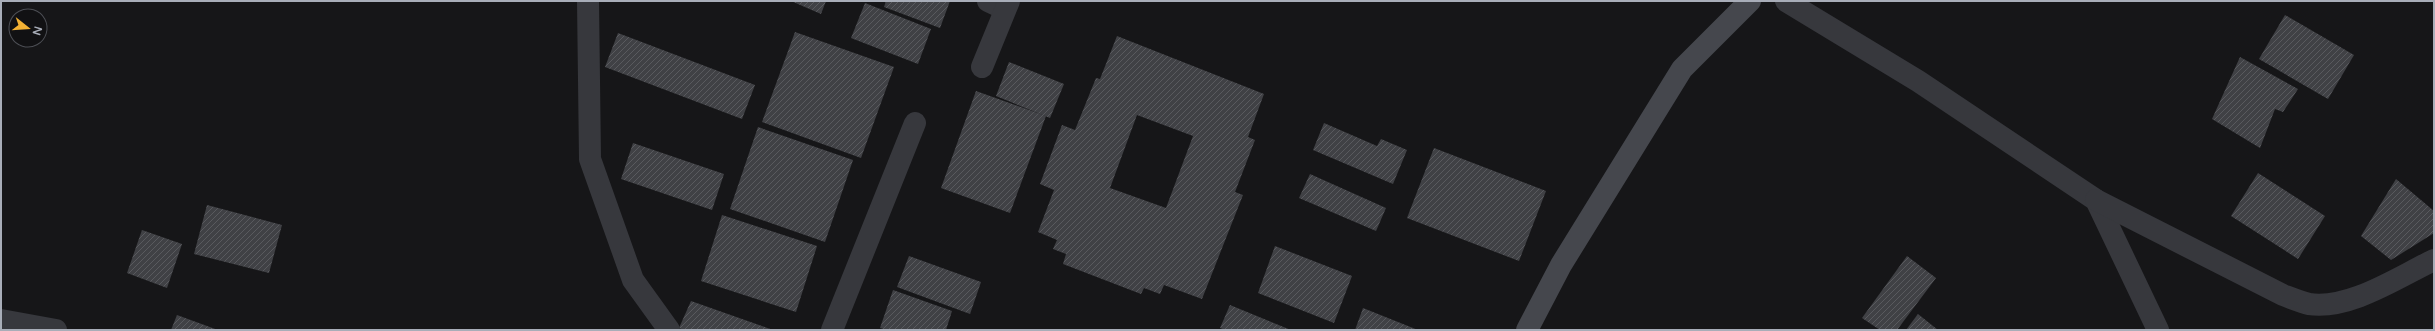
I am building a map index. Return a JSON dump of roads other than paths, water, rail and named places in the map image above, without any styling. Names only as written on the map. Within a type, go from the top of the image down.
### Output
[{"type":"street","points":[[588,1],[590,159],[633,280],[669,330]]},
{"type":"street","points":[[1527,330],[1561,265],[1682,69],[1750,1]]},
{"type":"street","points":[[1786,1],[1918,81],[2096,200],[2283,295],[2309,304],[2338,304],[2359,296],[2434,260]]},
{"type":"street","points":[[982,67],[1001,4]]},
{"type":"street","points":[[832,330],[915,123]]},
{"type":"street","points":[[2096,200],[2158,330]]},
{"type":"street","points":[[1,320],[56,330]]}]
